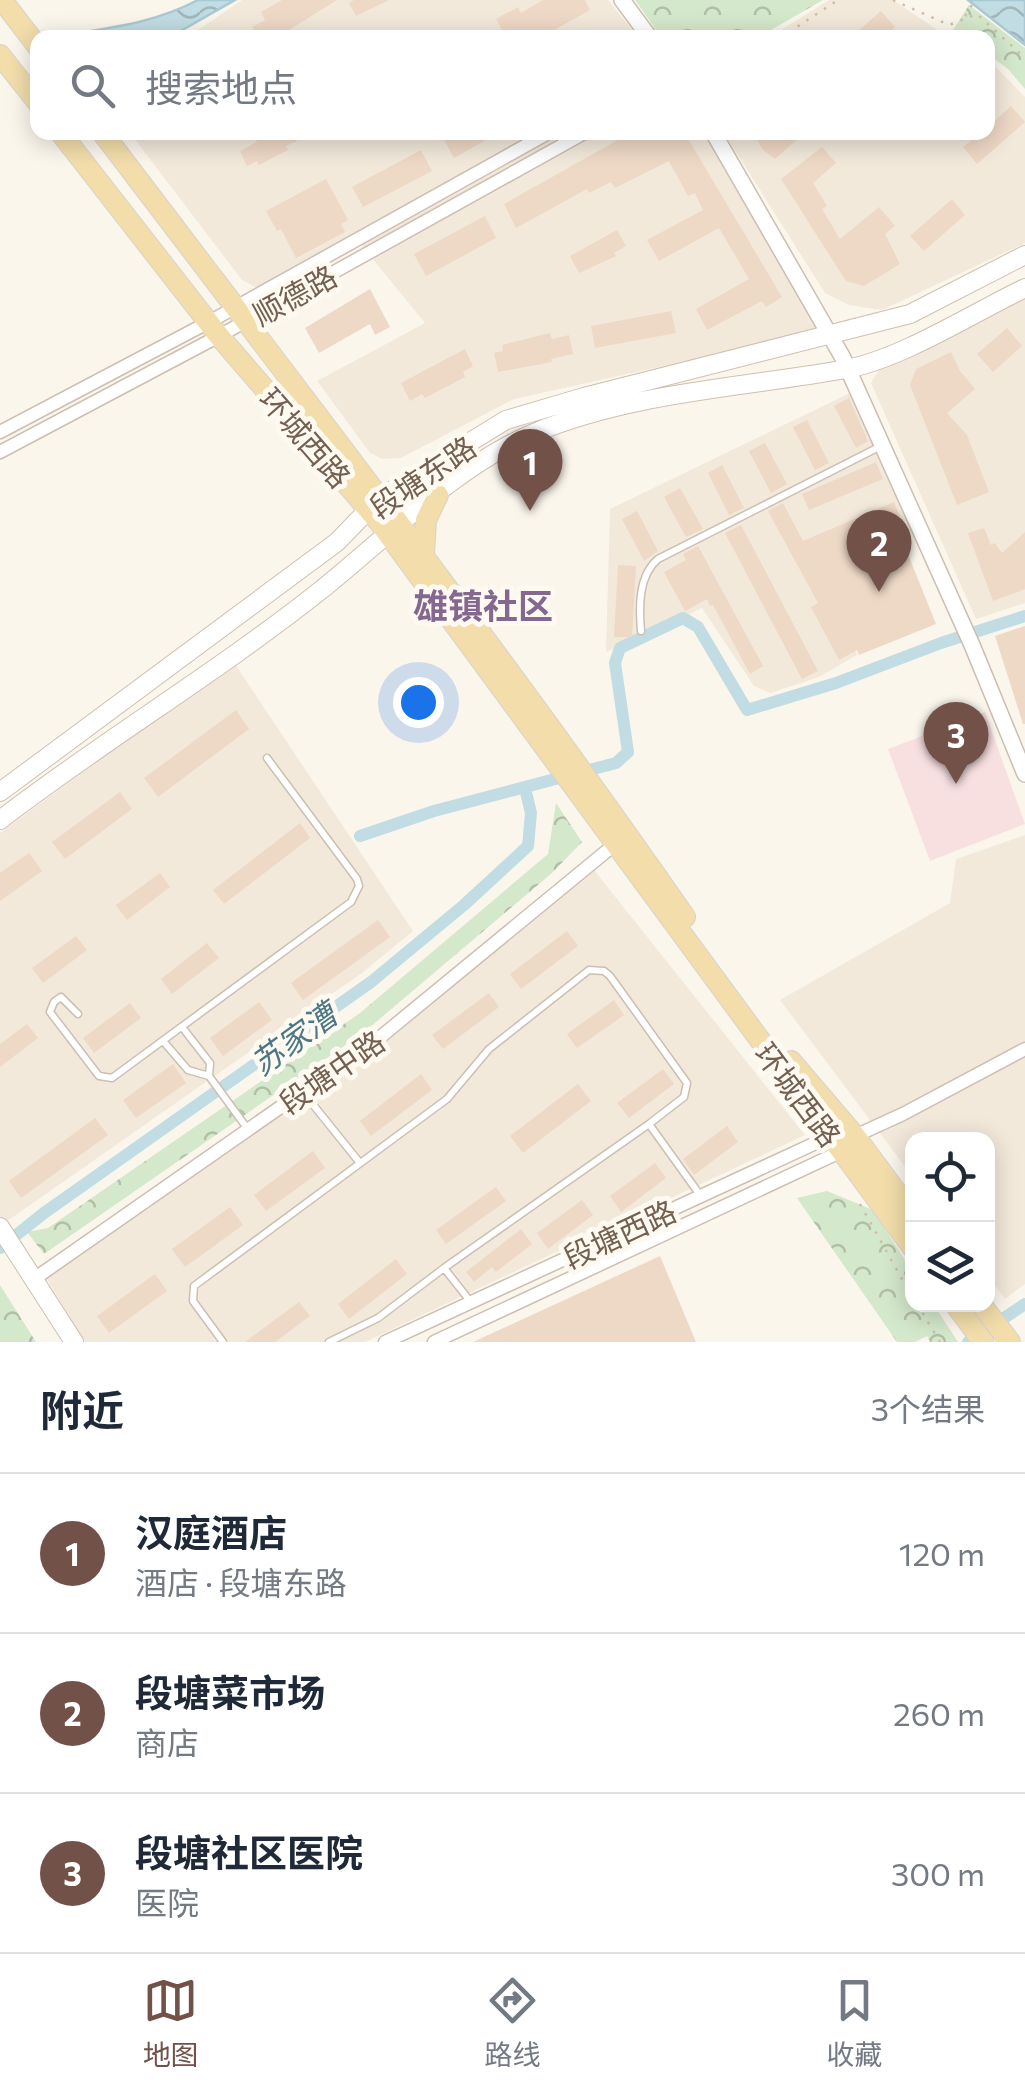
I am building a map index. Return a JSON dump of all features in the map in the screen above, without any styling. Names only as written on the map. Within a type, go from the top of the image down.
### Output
[{"type":"main road","points":[[5,4],[30,37]]},
{"type":"main road","points":[[0,54],[30,94]]},
{"type":"main road","name":"环城西路","points":[[66,140],[214,329],[375,504]]},
{"type":"main road","name":"环城西路","points":[[108,140],[240,314],[553,746]]},
{"type":"main road","name":"段塘东路","points":[[0,792],[337,542],[375,504],[506,420],[910,314],[1025,255]]},
{"type":"main road","name":"段塘东路","points":[[0,820],[320,591],[394,528],[479,464],[534,434],[646,399],[848,368],[902,349],[1025,288]]},
{"type":"main road","points":[[424,554],[426,520],[438,495]]},
{"type":"main road","name":"环城西路","points":[[394,528],[424,554],[553,746]]},
{"type":"main road","points":[[553,746],[587,792]]},
{"type":"main road","name":"环城西路","points":[[587,792],[614,845],[842,1141],[905,1206]]},
{"type":"main road","name":"环城西路","points":[[587,792],[750,1012],[905,1236]]},
{"type":"main road","points":[[0,1227],[74,1342]]},
{"type":"main road","points":[[968,1312],[982,1342]]},
{"type":"main road","points":[[971,1312],[1010,1342]]},
{"type":"street","points":[[622,0],[644,30]]},
{"type":"street","name":"顺德路","points":[[0,452],[536,140]]},
{"type":"street","name":"顺德路","points":[[240,314],[571,140]]},
{"type":"street","points":[[717,140],[848,368],[1025,774]]},
{"type":"street","name":"顺德路","points":[[0,432],[214,329]]},
{"type":"street","name":"段塘中路","points":[[34,1278],[378,1039],[614,845]]},
{"type":"street","points":[[434,1342],[904,1114],[1025,1049]]},
{"type":"street","name":"段塘西路","points":[[385,1342],[700,1195],[842,1141]]},
{"type":"lane","points":[[641,631],[640,601],[647,572],[658,559],[883,446]]},
{"type":"lane","points":[[78,1014],[61,997],[50,1012],[104,1079],[112,1078],[351,902],[359,886],[353,872],[267,758]]},
{"type":"lane","points":[[223,1342],[193,1301],[194,1286],[447,1099],[490,1049],[589,970],[604,971],[687,1083],[684,1097],[378,1318],[329,1342]]},
{"type":"lane","points":[[182,1026],[210,1063],[209,1076]]},
{"type":"lane","points":[[162,1040],[188,1070],[209,1076],[248,1128]]},
{"type":"lane","points":[[302,1091],[360,1163]]},
{"type":"lane","points":[[649,1124],[700,1195]]},
{"type":"lane","points":[[444,1268],[470,1302]]},
{"type":"path","points":[[792,30],[838,0]]},
{"type":"path","points":[[893,0],[949,25],[976,14],[1025,58]]},
{"type":"path","points":[[965,17],[974,0]]},
{"type":"path","points":[[858,1198],[863,1214],[905,1284]]},
{"type":"path","points":[[922,1312],[940,1342]]},
{"type":"shaded area","points":[[242,0],[608,0],[632,30],[198,30]]},
{"type":"shaded area","points":[[829,0],[893,0],[938,30],[781,30]]},
{"type":"shaded area","points":[[995,66],[1025,97],[1025,243],[882,310],[849,305],[825,293],[728,140],[995,140]]},
{"type":"shaded area","points":[[135,140],[709,140],[818,328],[514,399],[401,458],[382,459],[370,453],[317,381],[425,323],[353,235],[257,288],[242,280]]},
{"type":"shaded area","points":[[1025,295],[1025,603],[976,619],[871,383],[880,368]]},
{"type":"shaded area","points":[[852,392],[908,520],[821,558],[857,655],[819,677],[770,693],[754,686],[702,608],[606,652],[610,509]]},
{"type":"shaded area","points":[[233,661],[413,931],[362,973],[3,1224],[0,833]]},
{"type":"shaded area","points":[[985,712],[1025,824],[930,861],[888,749]]},
{"type":"shaded area","points":[[1025,835],[1025,1284],[1005,1299],[995,1285],[995,1132],[905,1132],[905,1167],[780,1000],[950,903],[956,859]]},
{"type":"shaded area","points":[[594,870],[805,1135],[365,1342],[85,1342],[46,1278],[384,1044]]},
{"type":"green space","points":[[635,0],[823,0],[771,30],[656,30]]},
{"type":"green space","points":[[969,5],[1025,48],[1025,89],[995,59],[995,30],[953,30]]},
{"type":"green space","points":[[556,803],[582,842],[552,873],[363,1033],[44,1254],[27,1232],[48,1228],[360,1013],[548,854]]},
{"type":"green space","points":[[827,1191],[873,1210],[905,1260],[905,1312],[939,1312],[958,1342],[930,1342],[927,1336],[915,1342],[897,1342],[797,1198]]},
{"type":"green space","points":[[0,1285],[36,1342],[0,1342]]},
{"type":"water","points":[[198,0],[235,0],[182,30],[97,30],[145,20]]},
{"type":"water","points":[[968,0],[1025,0],[1025,45]]},
{"type":"building","points":[[282,0],[337,0],[289,30],[254,30],[252,27],[265,20],[261,12]]},
{"type":"building","points":[[389,0],[356,16],[349,3]]},
{"type":"building","points":[[543,0],[585,0],[590,10],[554,30],[502,30],[496,19],[518,7],[521,13]]},
{"type":"building","points":[[881,11],[895,27],[892,30],[859,30]]},
{"type":"building","points":[[1011,106],[1025,122],[977,164],[963,147],[971,140],[995,140],[995,121]]},
{"type":"building","points":[[444,140],[486,140],[454,158]]},
{"type":"building","points":[[618,140],[689,140],[782,297],[766,307],[762,301],[707,330],[696,309],[749,279],[719,228],[659,261],[647,240],[703,210],[695,193],[688,196],[669,161],[615,188],[611,182],[589,193],[587,189],[516,228],[504,204]]},
{"type":"building","points":[[757,140],[797,140],[775,159]]},
{"type":"building","points":[[297,141],[259,165],[257,161],[247,166],[240,151],[257,142]]},
{"type":"building","points":[[822,147],[836,163],[813,183],[827,206],[822,209],[840,239],[879,207],[895,226],[885,234],[900,264],[864,286],[846,281],[781,179]]},
{"type":"building","points":[[421,150],[432,171],[363,207],[352,187]]},
{"type":"building","points":[[326,179],[348,220],[341,224],[345,232],[296,258],[266,211]]},
{"type":"building","points":[[952,199],[965,215],[924,251],[910,236]]},
{"type":"building","points":[[485,216],[496,238],[426,276],[414,254]]},
{"type":"building","points":[[617,230],[626,246],[614,253],[616,256],[579,273],[570,256]]},
{"type":"building","points":[[370,289],[390,327],[375,335],[370,324],[319,353],[305,328]]},
{"type":"building","points":[[671,311],[676,333],[595,348],[591,326]]},
{"type":"building","points":[[1007,328],[1022,346],[993,372],[977,354]]},
{"type":"building","points":[[550,333],[552,339],[569,335],[573,354],[498,372],[494,353],[503,351],[502,345]]},
{"type":"building","points":[[465,349],[473,366],[463,372],[465,377],[425,398],[422,394],[410,401],[401,383]]},
{"type":"building","points":[[951,352],[975,389],[947,413],[967,435],[989,492],[957,505],[910,385],[916,369]]},
{"type":"building","points":[[849,398],[868,441],[856,448],[834,406]]},
{"type":"building","points":[[807,420],[829,463],[815,470],[793,427]]},
{"type":"building","points":[[765,443],[787,484],[771,493],[749,451]]},
{"type":"building","points":[[876,462],[883,479],[809,510],[802,494]]},
{"type":"building","points":[[722,465],[744,508],[729,515],[708,473]]},
{"type":"building","points":[[680,488],[703,529],[686,537],[664,497]]},
{"type":"building","points":[[894,502],[901,519],[895,522],[936,624],[859,655],[857,650],[839,660],[811,607],[818,603],[768,511],[783,503],[803,541]]},
{"type":"building","points":[[637,511],[658,551],[644,561],[622,519]]},
{"type":"building","points":[[741,525],[818,671],[802,679],[725,533]]},
{"type":"building","points":[[984,528],[991,545],[995,543],[1002,553],[1025,532],[1025,589],[993,601],[968,533]]},
{"type":"building","points":[[698,546],[763,666],[750,674],[713,605],[707,599],[685,611],[664,572],[686,560],[683,554]]},
{"type":"building","points":[[618,565],[636,566],[632,637],[614,637]]},
{"type":"building","points":[[1025,626],[1025,724],[1023,724],[995,636]]},
{"type":"building","points":[[236,710],[249,729],[158,797],[144,778]]},
{"type":"building","points":[[120,792],[132,809],[65,859],[52,842]]},
{"type":"building","points":[[300,823],[310,838],[224,904],[213,890]]},
{"type":"building","points":[[29,853],[42,871],[0,901],[0,873]]},
{"type":"building","points":[[160,873],[170,887],[127,920],[116,905]]},
{"type":"building","points":[[378,920],[390,937],[303,1000],[291,983]]},
{"type":"building","points":[[567,931],[578,946],[521,989],[510,974]]},
{"type":"building","points":[[76,936],[87,950],[43,983],[32,968]]},
{"type":"building","points":[[207,943],[219,958],[172,994],[161,979]]},
{"type":"building","points":[[489,993],[499,1007],[443,1049],[432,1035]]},
{"type":"building","points":[[614,1000],[624,1015],[577,1048],[567,1034]]},
{"type":"building","points":[[259,1002],[272,1020],[223,1056],[210,1038]]},
{"type":"building","points":[[130,1003],[141,1018],[94,1053],[83,1038]]},
{"type":"building","points":[[27,1024],[38,1038],[0,1067],[0,1044]]},
{"type":"building","points":[[173,1064],[186,1083],[136,1118],[123,1100]]},
{"type":"building","points":[[663,1069],[674,1084],[629,1118],[617,1103]]},
{"type":"building","points":[[421,1074],[432,1090],[371,1136],[360,1121]]},
{"type":"building","points":[[578,1084],[591,1101],[523,1153],[510,1136]]},
{"type":"building","points":[[95,1118],[108,1135],[21,1198],[9,1181]]},
{"type":"building","points":[[727,1126],[738,1142],[694,1175],[683,1159]]},
{"type":"building","points":[[313,1151],[325,1168],[266,1211],[254,1195]]},
{"type":"building","points":[[655,1163],[666,1178],[621,1212],[610,1196]]},
{"type":"building","points":[[496,1187],[506,1201],[446,1244],[436,1230]]},
{"type":"building","points":[[582,1200],[593,1215],[548,1249],[537,1233]]},
{"type":"building","points":[[230,1207],[243,1225],[185,1267],[172,1249]]},
{"type":"building","points":[[521,1229],[532,1244],[496,1272],[492,1267],[474,1282],[466,1272]]},
{"type":"building","points":[[660,1256],[696,1342],[473,1342]]},
{"type":"building","points":[[396,1259],[407,1274],[349,1319],[338,1304]]},
{"type":"building","points":[[155,1274],[167,1291],[109,1333],[97,1316]]},
{"type":"building","points":[[299,1302],[310,1316],[275,1342],[245,1342]]},
{"type":"waterway","name":"苏家漕","points":[[360,836],[434,811],[616,763],[628,752],[615,663],[620,648],[683,618],[698,627],[747,710],[1025,616]]},
{"type":"waterway","name":"苏家漕","points":[[0,1248],[371,982],[464,905],[528,846],[531,813],[525,788]]},
{"type":"waterway","points":[[968,1342],[1025,1304]]},
{"type":"place","name":"汉庭酒店","points":[[530,511]]},
{"type":"place","name":"段塘菜市场","points":[[879,592]]},
{"type":"place","name":"段塘社区医院","points":[[956,784]]},
{"type":"district","name":"雄镇社区","points":[[483,604]]}]
